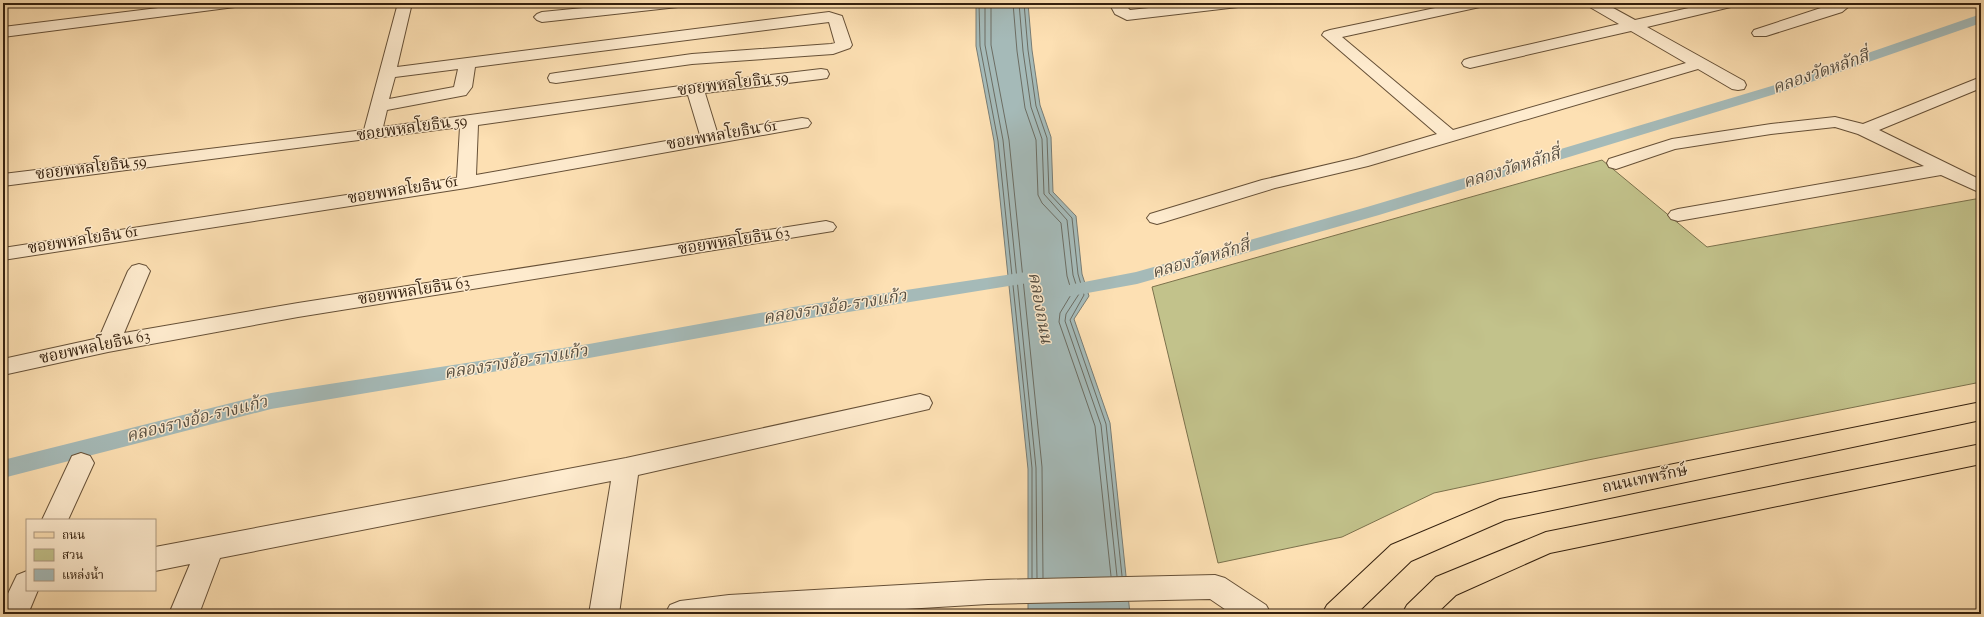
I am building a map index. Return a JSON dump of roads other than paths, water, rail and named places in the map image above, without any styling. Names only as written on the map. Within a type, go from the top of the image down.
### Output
[{"type":"main road","name":"ถนนเทพรักษ์","points":[[1337,614],[1401,554],[1500,510],[1981,411]]},
{"type":"main road","points":[[1417,614],[1446,586],[1546,543],[1981,454]]},
{"type":"street","points":[[3,32],[145,9],[235,3]]},
{"type":"street","points":[[372,134],[405,3]]},
{"type":"street","points":[[388,73],[467,63],[638,18],[678,3]]},
{"type":"street","points":[[1116,3],[1120,11],[1128,15],[1238,3]]},
{"type":"street","points":[[1450,136],[1330,35],[1480,3]]},
{"type":"street","points":[[1593,3],[1634,24],[1699,64],[1738,85]]},
{"type":"street","points":[[1470,63],[1730,3]]},
{"type":"street","points":[[1760,32],[1837,9],[1846,3]]},
{"type":"street","points":[[552,12],[638,18],[829,17],[837,19],[844,45],[833,49],[692,59],[556,78]]},
{"type":"street","points":[[638,18],[640,66]]},
{"type":"street","points":[[380,106],[460,91],[464,87],[467,63]]},
{"type":"street","points":[[1157,218],[1269,184],[1361,162],[1699,64]]},
{"type":"street","name":"ซอยพหลโยธิน 59","points":[[3,180],[372,134],[695,89],[821,74]]},
{"type":"street","points":[[1864,130],[1981,82]]},
{"type":"street","points":[[695,89],[710,138]]},
{"type":"street","points":[[466,182],[469,121]]},
{"type":"street","points":[[1616,162],[1672,144],[1828,122],[1864,130],[1981,188]]},
{"type":"street","name":"ซอยพหลโยธิน 61","points":[[3,254],[466,182],[802,123]]},
{"type":"street","points":[[1678,215],[1942,169]]},
{"type":"street","name":"ซอยพหลโยธิน 63","points":[[3,367],[108,344],[298,310],[826,227]]},
{"type":"street","points":[[108,344],[140,271]]},
{"type":"street","points":[[156,559],[626,468],[920,403]]},
{"type":"street","points":[[56,519],[81,462]]},
{"type":"street","points":[[604,614],[626,468]]},
{"type":"street","points":[[184,614],[210,549]]},
{"type":"street","points":[[13,614],[26,585]]},
{"type":"street","points":[[680,614],[729,607],[988,592],[1214,587],[1256,614]]},
{"type":"water","name":"คลองถนน","points":[[976,3],[1028,3],[1032,50],[1040,105],[1051,137],[1053,192],[1076,216],[1082,274],[1089,296],[1074,319],[1110,423],[1130,614],[1028,614],[1028,469],[994,141],[976,46]]},
{"type":"waterway","name":"คลองวัดหลักสี่","points":[[1060,292],[1137,278],[1373,211],[1780,88],[1981,18]]},
{"type":"waterway","name":"คลองรางอ้อ-รางแก้ว","points":[[3,469],[271,401],[510,362],[589,351],[799,313],[1033,277]]}]
